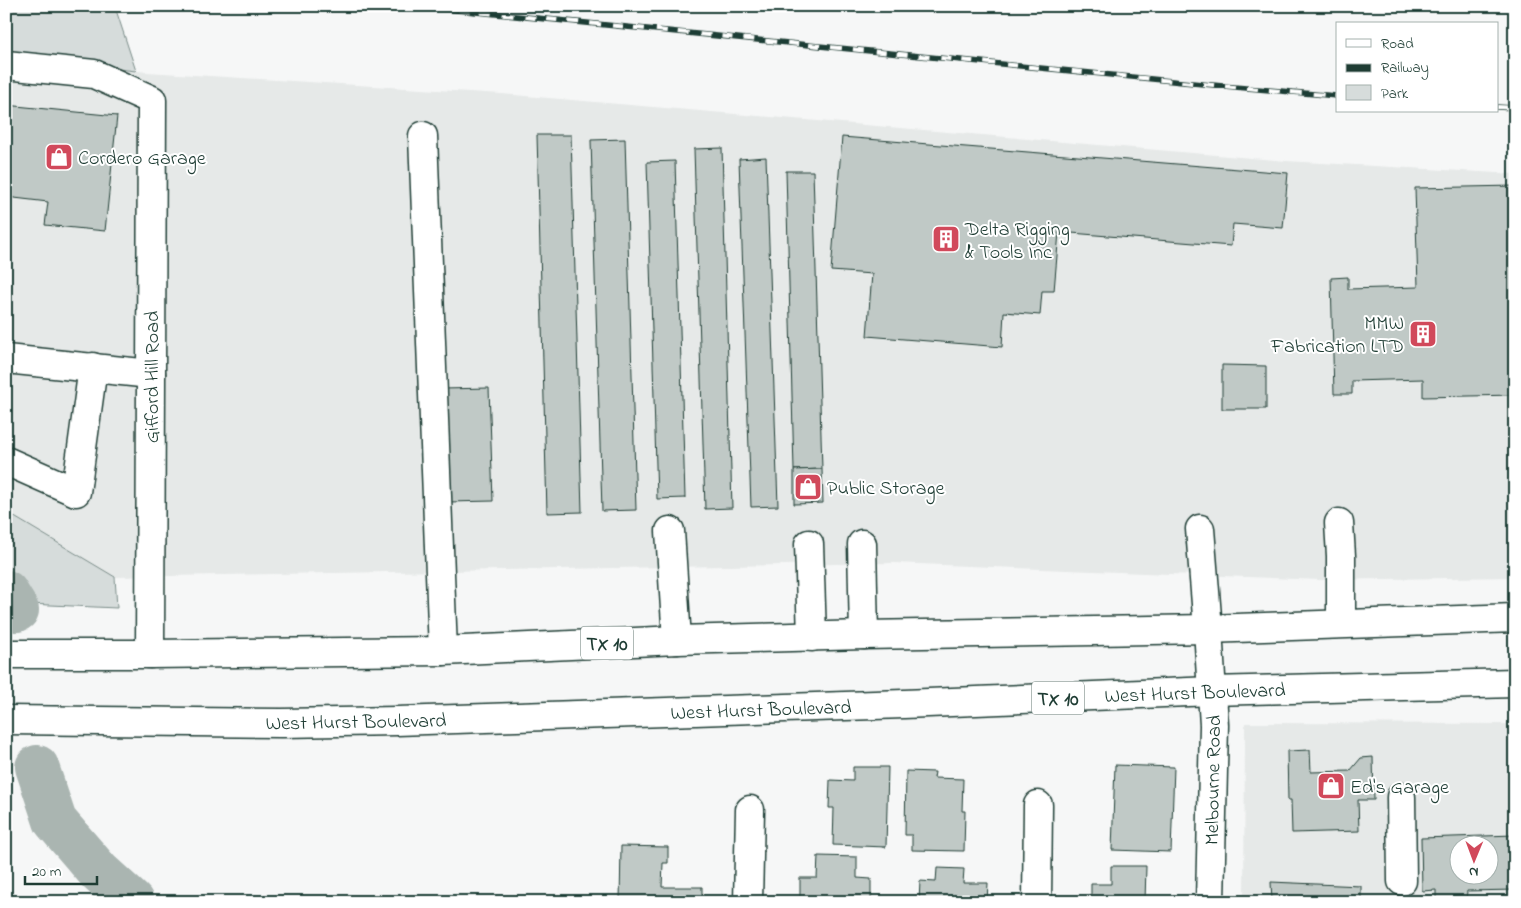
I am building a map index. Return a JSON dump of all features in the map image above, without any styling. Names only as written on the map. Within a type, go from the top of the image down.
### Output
[{"type":"main road","name":"Gifford Hill Road","points":[[6,65],[94,74],[152,100],[150,654]]},
{"type":"main road","points":[[422,136],[443,651]]},
{"type":"main road","points":[[6,359],[151,374]]},
{"type":"main road","points":[[6,461],[76,492],[93,367]]},
{"type":"main road","points":[[1339,523],[1341,623]]},
{"type":"main road","name":"Melbourne Road","points":[[1200,529],[1214,725],[1210,902]]},
{"type":"main road","points":[[670,531],[677,640]]},
{"type":"main road","points":[[809,544],[812,637]]},
{"type":"main road","points":[[862,544],[864,635]]},
{"type":"main road","name":"TX 10","points":[[6,654],[443,651],[677,640],[1208,629],[1515,618]]},
{"type":"main road","name":"West Hurst Boulevard","points":[[6,720],[272,723],[397,721],[904,704],[1212,691],[1515,683]]},
{"type":"main road","points":[[1402,797],[1402,882]]},
{"type":"main road","points":[[1037,902],[1038,804]]},
{"type":"main road","points":[[748,902],[750,810]]},
{"type":"shaded area","points":[[6,55],[147,72],[502,94],[1286,161],[1515,174],[1515,577],[1320,580],[894,563],[115,577],[6,512]]},
{"type":"shaded area","points":[[1245,723],[1515,724],[1515,902],[1244,902]]},
{"type":"green space","points":[[6,6],[115,7],[136,71],[6,56]]},
{"type":"green space","points":[[6,512],[115,577],[117,608],[6,603]]},
{"type":"building","name":"Cordero Garage","points":[[6,105],[117,116],[105,231],[45,225],[48,202],[6,197]]},
{"type":"building","points":[[537,135],[571,135],[582,512],[547,513]]},
{"type":"building","name":"Delta Rigging & Tools Inc","points":[[842,137],[1288,173],[1283,228],[1233,224],[1231,246],[1059,232],[1054,291],[1042,291],[1040,315],[1004,312],[1002,347],[867,336],[872,274],[831,271]]},
{"type":"building","points":[[625,139],[636,510],[602,511],[591,140]]},
{"type":"building","points":[[722,148],[732,508],[705,509],[694,149]]},
{"type":"building","points":[[766,157],[778,506],[751,507],[739,159]]},
{"type":"building","points":[[675,161],[685,498],[657,499],[647,162]]},
{"type":"building","points":[[786,171],[813,171],[822,469],[794,470]]},
{"type":"building","name":"MMW Fabrication LTD","points":[[1515,186],[1515,395],[1423,397],[1423,379],[1352,381],[1352,394],[1334,394],[1331,278],[1348,277],[1348,289],[1418,287],[1415,188]]},
{"type":"building","points":[[1222,365],[1266,366],[1266,409],[1222,409]]},
{"type":"building","points":[[489,388],[493,501],[448,502],[443,389]]},
{"type":"building","name":"Public Storage","points":[[822,469],[823,503],[794,504],[794,470]]},
{"type":"building","name":"Ed's Garage","points":[[1310,750],[1311,772],[1350,771],[1361,758],[1373,757],[1374,800],[1358,800],[1359,831],[1292,833],[1291,800],[1288,800],[1287,751]]},
{"type":"building","points":[[1115,765],[1174,767],[1171,852],[1112,850]]},
{"type":"building","points":[[853,767],[888,767],[886,847],[833,845],[834,808],[829,808],[830,780],[853,781]]},
{"type":"building","points":[[906,771],[935,772],[934,778],[963,779],[962,811],[965,811],[964,851],[912,850],[912,835],[905,835]]},
{"type":"building","points":[[1515,835],[1515,890],[1467,891],[1466,902],[1426,902],[1426,900],[1436,900],[1436,890],[1422,891],[1421,838],[1448,837],[1448,886],[1498,886],[1498,836],[1484,836]]},
{"type":"building","points":[[621,846],[668,847],[668,863],[663,863],[662,887],[702,887],[702,902],[620,902]]},
{"type":"building","points":[[818,856],[857,857],[857,878],[871,879],[871,902],[800,902],[800,878],[817,878]]},
{"type":"building","points":[[1111,866],[1146,866],[1145,902],[1091,902],[1091,884],[1111,884]]},
{"type":"building","points":[[937,868],[964,869],[963,883],[988,883],[987,902],[919,902],[920,881],[936,882]]},
{"type":"building","points":[[1271,882],[1361,886],[1361,902],[1272,902]]},
{"type":"waterway","points":[[6,592],[17,610]]},
{"type":"waterway","points":[[37,767],[55,821],[99,872],[132,902]]},
{"type":"railway","points":[[415,6],[1336,96]]},
{"type":"railway","points":[[1498,107],[1515,108]]},
{"type":"place","name":"Cordero Garage","points":[[59,157]]},
{"type":"place","name":"Delta Rigging & Tools Inc","points":[[946,239]]},
{"type":"place","name":"MMW Fabrication LTD","points":[[1423,334]]},
{"type":"place","name":"Public Storage","points":[[808,487]]},
{"type":"place","name":"Ed's Garage","points":[[1331,786]]}]
